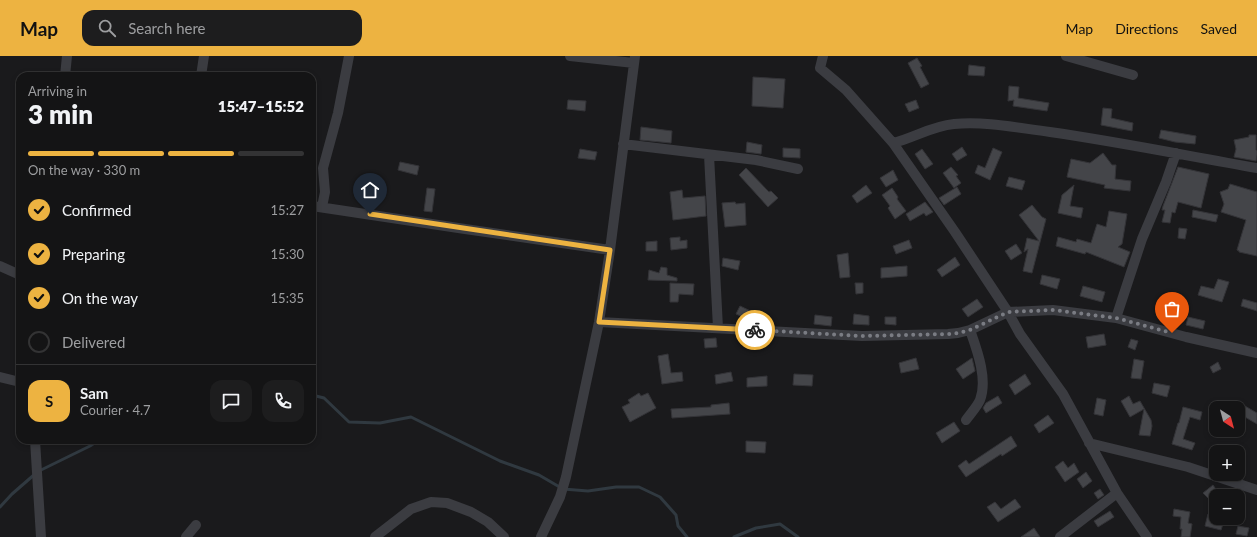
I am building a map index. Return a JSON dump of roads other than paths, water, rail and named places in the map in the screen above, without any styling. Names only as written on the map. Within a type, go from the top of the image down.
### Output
[{"type":"street","points":[[65,72],[67,56]]},
{"type":"street","points":[[202,72],[204,56]]},
{"type":"street","points":[[322,207],[325,192],[323,168],[338,113],[349,56]]},
{"type":"street","points":[[541,537],[560,497],[566,477],[599,322],[635,60],[570,56]]},
{"type":"street","points":[[823,56],[820,68],[846,90],[893,143],[1008,312],[1020,334],[1063,394],[1117,494],[1147,537]]},
{"type":"street","points":[[1066,56],[1133,75]]},
{"type":"street","points":[[893,143],[951,124],[972,122],[1101,139],[1257,168]]},
{"type":"street","points":[[623,144],[756,160],[798,169]]},
{"type":"street","points":[[1116,318],[1142,240],[1166,182],[1176,153]]},
{"type":"street","points":[[709,155],[718,328]]},
{"type":"street","points":[[316,206],[610,250]]},
{"type":"street","points":[[0,266],[16,273]]},
{"type":"street","points":[[599,322],[862,336],[948,334],[970,330],[1008,312],[1053,310],[1116,318],[1186,337],[1257,353]]},
{"type":"street","points":[[966,420],[980,400],[983,383],[981,368],[970,330]]},
{"type":"street","points":[[0,377],[16,381]]},
{"type":"street","points":[[1089,443],[1188,467],[1257,490]]},
{"type":"street","points":[[35,444],[41,537]]},
{"type":"street","points":[[1060,537],[1117,494]]},
{"type":"street","points":[[375,537],[411,509],[431,502],[447,503],[471,512],[488,522],[504,537]]},
{"type":"street","points":[[186,537],[196,524]]},
{"type":"waterway","points":[[316,396],[324,398],[349,422],[380,423],[411,417],[500,461],[539,475],[563,489],[588,491],[616,487],[639,487],[660,497],[676,515],[678,526],[687,537]]},
{"type":"waterway","points":[[39,471],[93,444]]},
{"type":"waterway","points":[[0,507],[12,494],[35,474]]},
{"type":"waterway","points":[[734,537],[756,528],[780,524],[798,537]]}]
